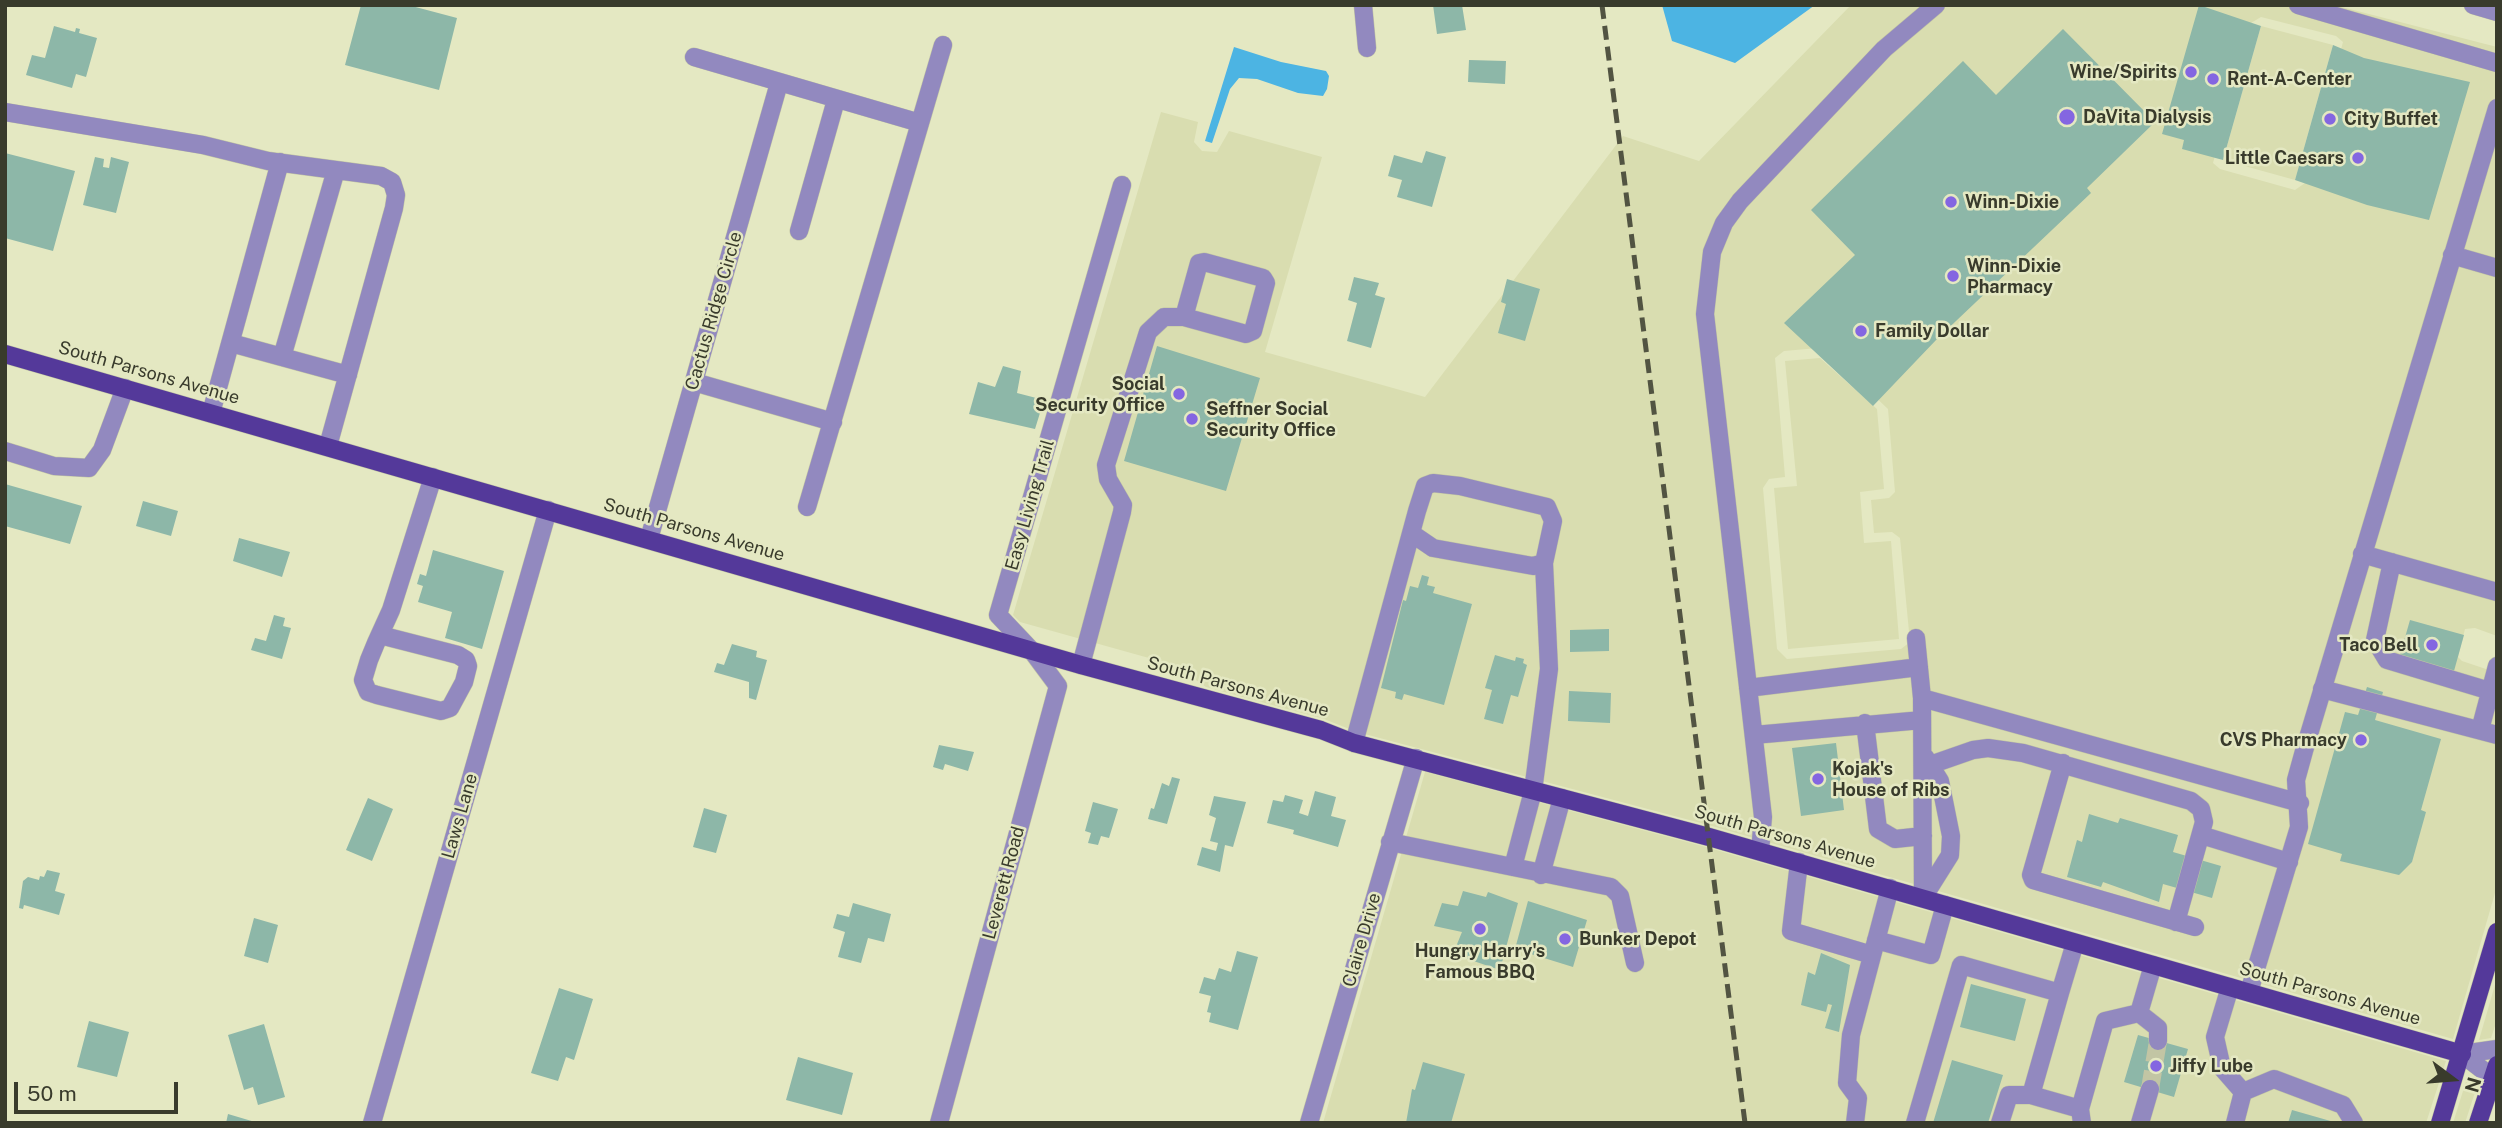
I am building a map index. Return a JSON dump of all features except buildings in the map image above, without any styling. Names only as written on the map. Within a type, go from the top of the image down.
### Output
[{"type":"main road","name":"South Parsons Avenue","points":[[5,354],[1032,651],[1321,730],[1354,743],[1760,851],[2462,1054]]},
{"type":"main road","points":[[2440,1123],[2497,932]]},
{"type":"main road","points":[[2478,1123],[2495,1075]]},
{"type":"street","points":[[1363,5],[1367,48]]},
{"type":"street","points":[[1760,851],[1763,817],[1705,314],[1712,252],[1724,223],[1740,201],[1884,49],[1936,5]]},
{"type":"street","points":[[2298,5],[2497,63]]},
{"type":"street","points":[[2473,5],[2497,12]]},
{"type":"street","points":[[807,507],[943,45]]},
{"type":"street","points":[[694,57],[920,123]]},
{"type":"street","name":"Cactus Ridge Circle","points":[[649,539],[779,83]]},
{"type":"street","points":[[799,231],[836,100]]},
{"type":"street","points":[[2249,992],[2299,827],[2300,803],[2296,780],[2497,108]]},
{"type":"street","points":[[5,112],[203,145],[280,162],[381,176],[392,182],[396,195],[328,446]]},
{"type":"street","points":[[211,413],[280,162]]},
{"type":"street","points":[[282,357],[336,170]]},
{"type":"street","name":"Easy Living Trail","points":[[1032,651],[998,615],[1122,185]]},
{"type":"street","points":[[2452,255],[2497,268]]},
{"type":"street","points":[[1081,665],[1122,512],[1122,505],[1108,479],[1106,465],[1148,332],[1164,317],[1184,317],[1246,334],[1253,331],[1266,283],[1263,278],[1204,262],[1199,263],[1184,317]]},
{"type":"street","points":[[231,343],[348,375]]},
{"type":"street","points":[[694,382],[832,422]]},
{"type":"street","points":[[5,452],[54,466],[89,468],[102,450],[125,388]]},
{"type":"street","points":[[380,635],[458,655],[466,660],[468,666],[464,682],[450,708],[441,711],[369,692],[363,680],[433,477]]},
{"type":"street","points":[[1354,743],[1425,486],[1433,483],[1460,486],[1547,507],[1553,521],[1544,564],[1549,669],[1533,791],[1513,867]]},
{"type":"street","name":"Laws Lane","points":[[372,1123],[548,510]]},
{"type":"street","points":[[1411,533],[1433,548],[1524,565],[1544,564]]},
{"type":"street","points":[[2362,554],[2497,592]]},
{"type":"street","points":[[2392,562],[2375,640],[2387,660],[2490,691]]},
{"type":"street","points":[[1916,638],[1926,758],[1923,898]]},
{"type":"street","name":"Leverett Road","points":[[939,1123],[1058,685],[1032,651]]},
{"type":"street","points":[[2322,689],[2488,732],[2490,691],[2497,666]]},
{"type":"street","points":[[1748,688],[1919,667]]},
{"type":"street","points":[[1922,698],[2300,803]]},
{"type":"street","points":[[1754,735],[1922,720]]},
{"type":"street","points":[[1865,723],[1878,829],[1895,839],[1923,836]]},
{"type":"street","points":[[1926,758],[1988,748],[2023,752],[2191,801],[2201,809],[2204,816],[2176,922]]},
{"type":"street","name":"Claire Drive","points":[[1309,1123],[1416,758]]},
{"type":"street","points":[[1923,898],[1950,855],[1951,845],[1940,781],[1926,758]]},
{"type":"street","points":[[2063,763],[2032,871],[2033,880],[2195,927]]},
{"type":"street","points":[[1541,875],[1562,798]]},
{"type":"street","points":[[2201,835],[2289,862]]},
{"type":"street","points":[[1390,842],[1541,875],[1611,887],[1620,896],[1635,963]]},
{"type":"street","points":[[1799,862],[1791,931],[1931,955],[1945,905]]},
{"type":"street","points":[[1855,1123],[1858,1098],[1847,1083],[1851,1035],[1890,888]]},
{"type":"street","points":[[2031,1095],[2075,943]]},
{"type":"street","points":[[1915,1123],[1961,965],[2060,993]]},
{"type":"street","points":[[2139,1013],[2153,965]]},
{"type":"street","points":[[2230,987],[2215,1037],[2222,1068],[2243,1092]]},
{"type":"street","points":[[2139,1013],[2158,1028],[2158,1041]]},
{"type":"street","points":[[2000,1123],[2009,1095],[2031,1095],[2081,1116],[2105,1021],[2139,1013]]},
{"type":"street","name":"South Parsons Avenue","points":[[2462,1054],[2497,1049]]},
{"type":"street","name":"South Parsons Avenue","points":[[2462,1054],[2495,1075]]},
{"type":"street","points":[[2243,1092],[2274,1079],[2343,1105],[2354,1123]]},
{"type":"street","points":[[2140,1123],[2150,1089]]},
{"type":"street","points":[[2235,1123],[2243,1092]]},
{"type":"shaded area","points":[[1851,5],[2334,5],[2497,47],[2497,636],[2475,628],[2465,629],[2458,657],[2462,661],[2486,669],[2492,667],[2497,658],[2497,886],[2453,1039],[1712,826],[1357,732],[1324,719],[1206,687],[1174,665],[1020,622],[1013,615],[1161,112],[1198,122],[1194,142],[1202,151],[1217,152],[1229,131],[1322,157],[1265,352],[1425,397],[1623,136],[1699,161]],"holes":[[[2261,17],[2336,36],[2343,42],[2305,183],[2295,190],[2220,169],[2213,163],[2251,23]],[[1818,348],[1827,351],[1888,409],[1895,492],[1889,498],[1871,500],[1874,533],[1892,532],[1900,538],[1910,642],[1901,649],[1787,659],[1777,649],[1763,488],[1769,479],[1785,477],[1775,358],[1784,351]]]},
{"type":"shaded area","points":[[2261,26],[2333,45],[2295,180],[2223,160]]},
{"type":"shaded area","points":[[1820,358],[1877,409],[1884,489],[1860,492],[1864,543],[1891,541],[1899,639],[1788,649],[1774,488],[1797,486],[1785,361]]},
{"type":"shaded area","points":[[1425,772],[1706,847],[2446,1061],[2426,1123],[1323,1123]]},
{"type":"shaded area","points":[[2497,978],[2497,1020],[2491,1038],[2479,1040]]},
{"type":"shaded area","points":[[2468,1075],[2478,1083],[2465,1123],[2453,1123]]},
{"type":"water","points":[[1662,5],[1815,5],[1735,63],[1672,41]]},
{"type":"water","points":[[1234,47],[1281,62],[1326,71],[1329,76],[1327,89],[1323,96],[1298,93],[1257,79],[1239,78],[1230,89],[1212,143],[1205,141]]},
{"type":"tunnel","points":[[2150,1089],[2158,1041]]},
{"type":"railway","points":[[1602,5],[1745,1123]]},
{"type":"place","name":"Wine/Spirits","points":[[2191,72]]},
{"type":"place","name":"Rent-A-Center","points":[[2213,79]]},
{"type":"place","name":"DaVita Dialysis","points":[[2067,117]]},
{"type":"place","name":"City Buffet","points":[[2330,119]]},
{"type":"place","name":"Little Caesars","points":[[2358,158]]},
{"type":"place","name":"Winn-Dixie","points":[[1951,202]]},
{"type":"place","name":"Winn-Dixie Pharmacy","points":[[1953,276]]},
{"type":"place","name":"Family Dollar","points":[[1861,331]]},
{"type":"place","name":"Social Security Office","points":[[1179,394]]},
{"type":"place","name":"Seffner Social Security Office","points":[[1192,419]]},
{"type":"place","name":"Taco Bell","points":[[2432,645]]},
{"type":"place","name":"CVS Pharmacy","points":[[2361,740]]},
{"type":"place","name":"Kojak's House of Ribs","points":[[1818,779]]},
{"type":"place","name":"Hungry Harry's Famous BBQ","points":[[1480,929]]},
{"type":"place","name":"Bunker Depot","points":[[1565,939]]},
{"type":"place","name":"Jiffy Lube","points":[[2156,1066]]}]
